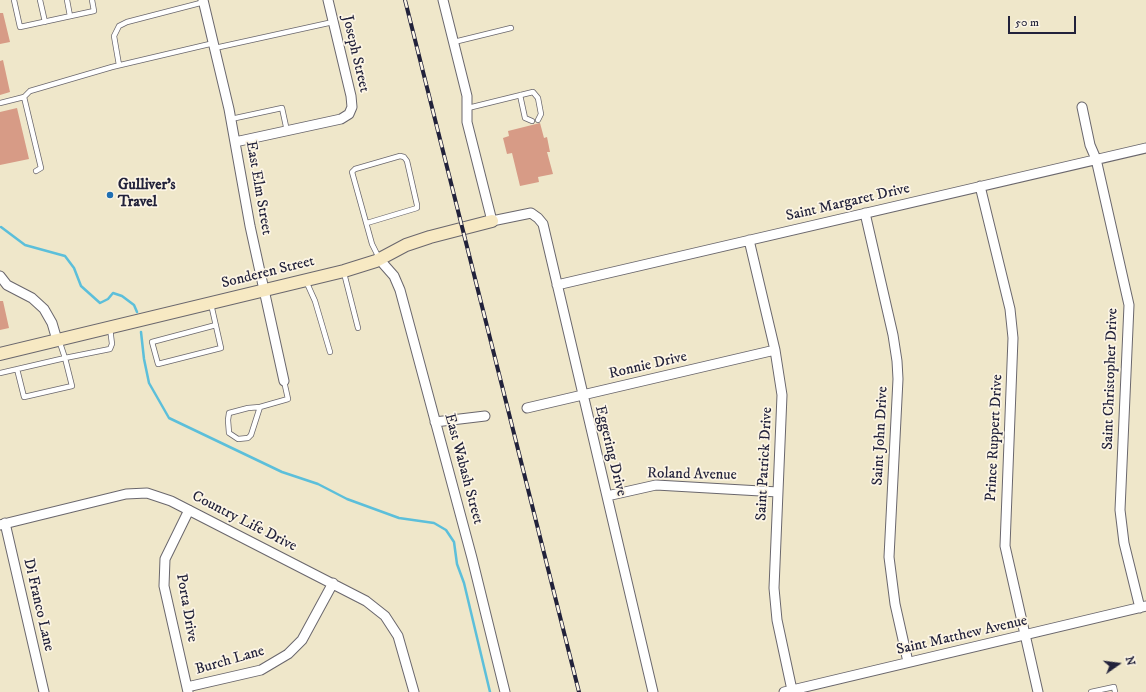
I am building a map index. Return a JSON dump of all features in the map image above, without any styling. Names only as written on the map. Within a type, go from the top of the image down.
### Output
[{"type":"street","name":"Joseph Street","points":[[287,132],[341,119],[349,114],[352,107],[352,96],[328,0]]},
{"type":"street","points":[[443,0],[467,96],[467,122],[492,221]]},
{"type":"street","name":"East Elm Street","points":[[203,1],[231,119],[263,291],[284,381]]},
{"type":"street","name":"Saint Christopher Drive","points":[[1082,107],[1090,145],[1096,159],[1129,305],[1120,510],[1124,542],[1143,607]]},
{"type":"street","points":[[235,142],[287,132]]},
{"type":"street","name":"Saint Margaret Drive","points":[[557,285],[1146,148]]},
{"type":"street","name":"Prince Ruppert Drive","points":[[980,186],[1010,309],[1013,338],[1005,546],[1038,692]]},
{"type":"street","name":"Sonderen Street","points":[[0,354],[344,271],[379,259],[406,245],[430,237],[492,221],[524,213],[531,213],[538,218]]},
{"type":"street","name":"Saint John Drive","points":[[865,213],[893,335],[897,361],[898,379],[889,556],[895,604],[908,662]]},
{"type":"street","name":"Eggering Drive","points":[[538,218],[543,224],[653,692]]},
{"type":"street","name":"Saint Patrick Drive","points":[[749,240],[775,350],[782,395],[774,588],[777,620],[788,691]]},
{"type":"street","name":"East Wabash Street","points":[[379,259],[394,276],[400,290],[472,558],[505,692]]},
{"type":"street","points":[[0,276],[7,285],[32,298],[44,309],[52,323],[58,340]]},
{"type":"street","name":"Ronnie Drive","points":[[527,408],[775,350]]},
{"type":"street","points":[[435,422],[485,416]]},
{"type":"street","name":"Roland Avenue","points":[[607,496],[656,486],[778,492]]},
{"type":"street","name":"Country Life Drive","points":[[2,524],[126,494],[147,493],[171,501],[366,601],[385,616],[398,636],[414,692]]},
{"type":"street","name":"Porta Drive","points":[[188,690],[164,586],[165,559],[189,510]]},
{"type":"street","name":"Di Franco Lane","points":[[2,524],[44,692]]},
{"type":"street","name":"Burch Lane","points":[[188,690],[261,670],[288,654],[302,640],[333,583]]},
{"type":"street","name":"Saint Matthew Avenue","points":[[788,691],[1143,607]]},
{"type":"lane","points":[[14,0],[20,27],[94,10],[92,0]]},
{"type":"lane","points":[[40,0],[45,22]]},
{"type":"lane","points":[[66,0],[70,16]]},
{"type":"lane","points":[[119,65],[114,36],[119,26],[136,19],[203,1]]},
{"type":"lane","points":[[0,103],[24,97],[30,91],[119,65],[334,22]]},
{"type":"lane","points":[[454,42],[511,28]]},
{"type":"lane","points":[[468,108],[533,92],[538,98],[541,114],[538,120]]},
{"type":"lane","points":[[520,95],[525,118],[532,121]]},
{"type":"lane","points":[[24,97],[41,168],[36,171]]},
{"type":"lane","points":[[231,119],[282,108],[287,132]]},
{"type":"lane","points":[[367,223],[416,208],[418,205],[407,161],[404,157],[400,156],[355,169],[352,172],[372,244],[379,259]]},
{"type":"lane","points":[[344,271],[358,328]]},
{"type":"lane","points":[[306,281],[317,308],[330,352]]},
{"type":"lane","points":[[211,304],[216,325],[221,348],[158,364],[152,342],[216,325]]},
{"type":"lane","points":[[0,373],[110,349],[112,344],[110,328]]},
{"type":"lane","points":[[17,369],[24,398],[72,386],[65,358],[58,340]]},
{"type":"lane","points":[[260,407],[251,435],[248,438],[238,439],[229,433],[229,413],[248,408],[260,407],[288,399],[284,381]]},
{"type":"lane","points":[[1091,692],[1114,687],[1116,692]]},
{"type":"building","points":[[0,13],[3,13],[10,42],[0,44]]},
{"type":"building","points":[[3,60],[10,92],[0,95],[0,61]]},
{"type":"building","points":[[17,108],[29,159],[0,165],[0,112]]},
{"type":"building","points":[[540,123],[544,138],[547,137],[550,152],[547,152],[553,174],[538,177],[539,182],[520,186],[512,153],[507,154],[503,138],[509,136],[508,131]]},
{"type":"building","points":[[0,301],[3,301],[9,328],[0,330]]},
{"type":"waterway","points":[[1,227],[25,245],[65,256],[74,268],[81,286],[100,303],[108,299],[113,293],[122,296],[134,305],[137,312]]},
{"type":"waterway","points":[[141,332],[144,359],[149,383],[169,418],[282,472],[318,484],[347,499],[399,518],[434,523],[446,530],[454,542],[457,564],[464,583],[490,692]]},
{"type":"railway","points":[[405,0],[579,692]]},
{"type":"place","name":"Gulliver's Travel","points":[[110,195]]}]
